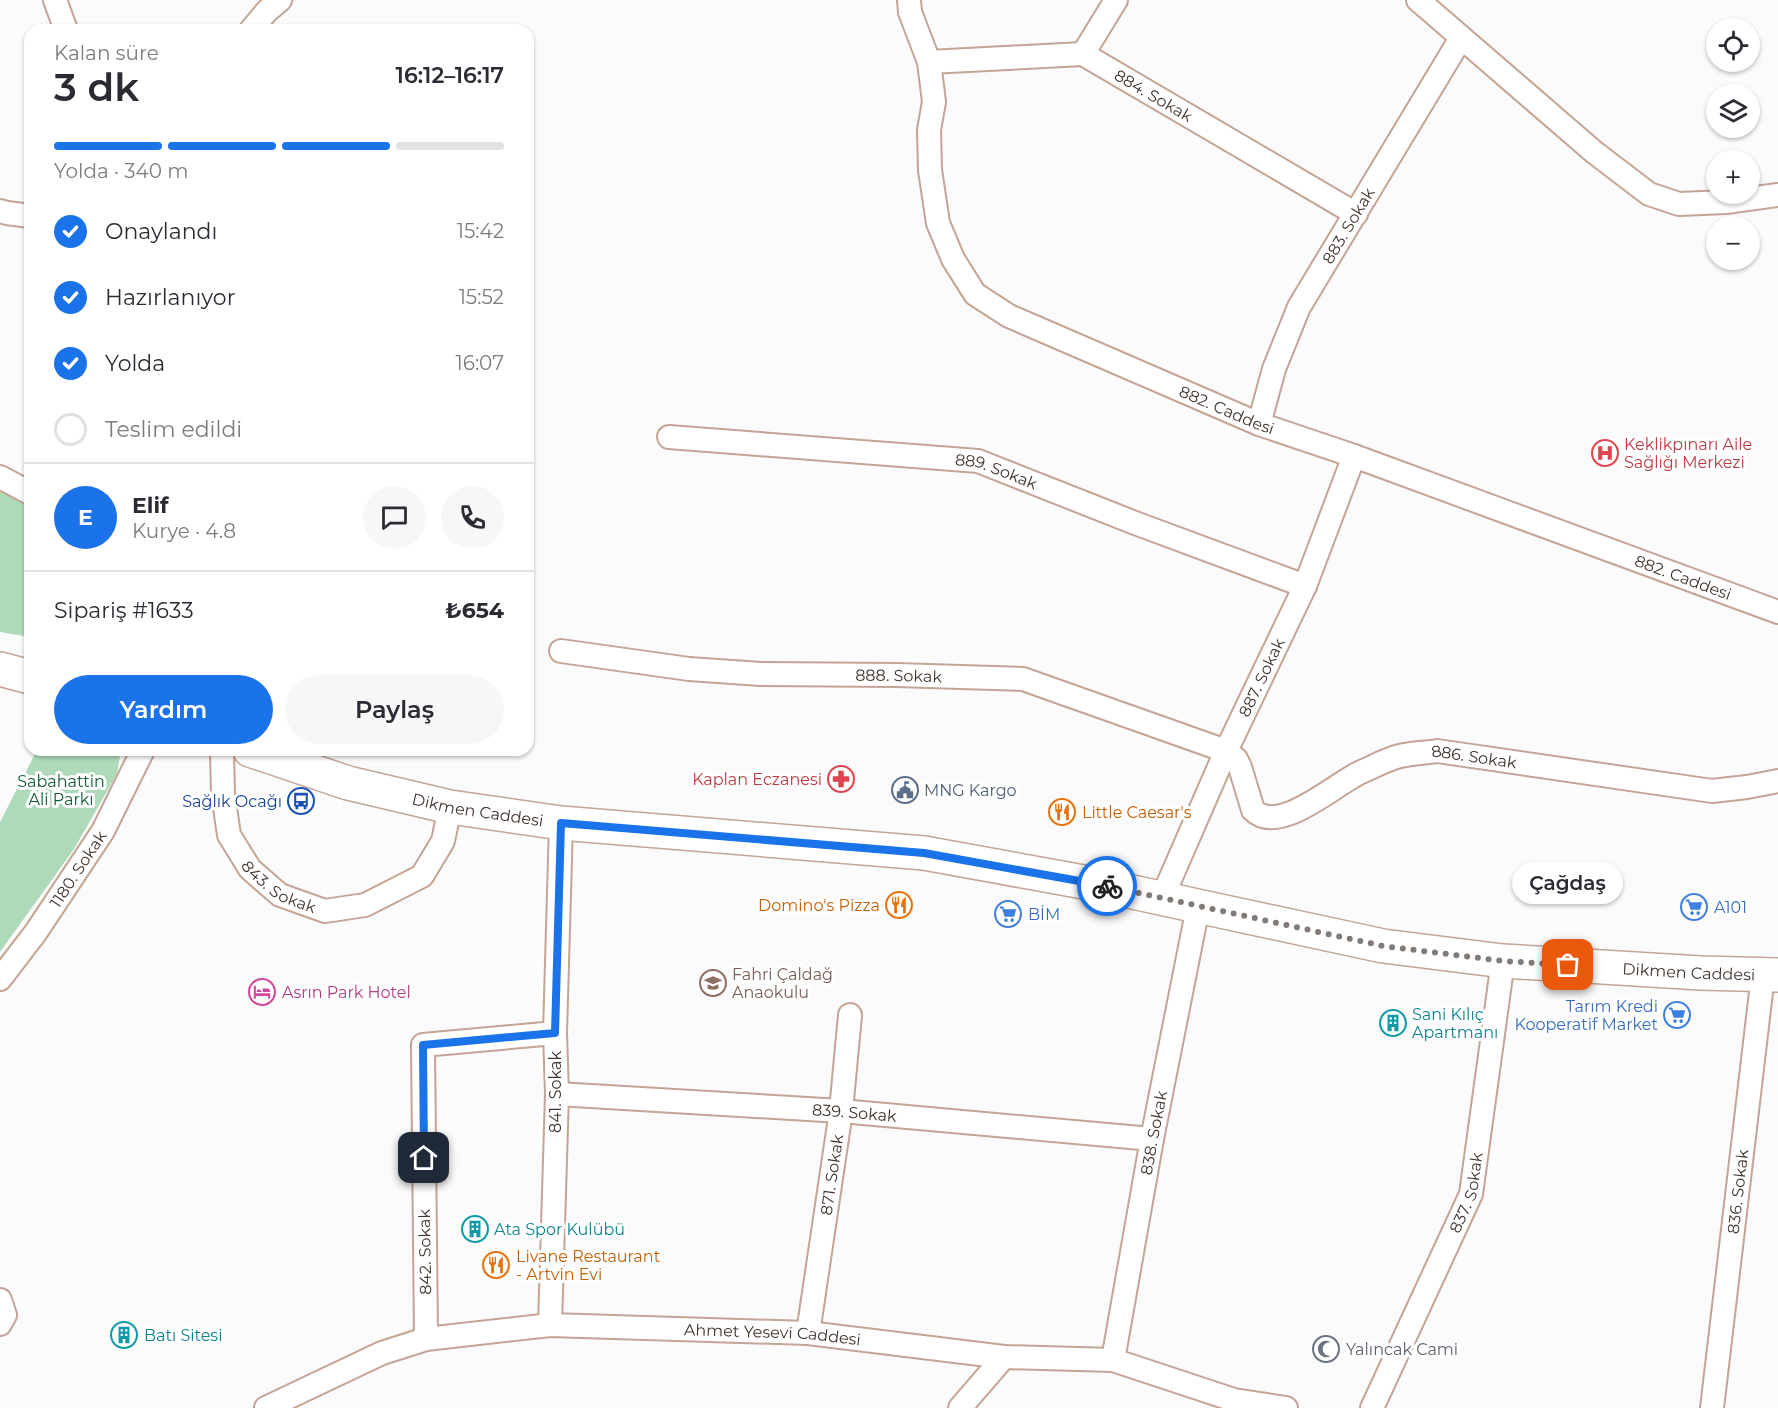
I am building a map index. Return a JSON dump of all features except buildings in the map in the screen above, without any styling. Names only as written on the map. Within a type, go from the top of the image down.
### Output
[{"type":"main road","points":[[0,669],[24,675]]},
{"type":"main road","name":"Dikmen Caddesi","points":[[275,756],[348,783],[450,807],[561,823],[924,853],[1100,885],[1383,946],[1503,961],[1770,975]]},
{"type":"street","points":[[55,0],[64,24]]},
{"type":"street","points":[[256,24],[280,0]]},
{"type":"street","name":"882. Caddesi","points":[[909,0],[910,12],[929,62],[934,102],[929,130],[930,170],[938,223],[953,259],[975,294],[1009,316],[1259,424],[1354,456],[1778,612]]},
{"type":"street","points":[[929,62],[1083,54],[1116,0]]},
{"type":"street","points":[[1418,0],[1594,152],[1649,194],[1679,204],[1726,202],[1778,195]]},
{"type":"street","name":"883. Sokak","points":[[1259,424],[1274,369],[1299,307],[1461,38]]},
{"type":"street","name":"884. Sokak","points":[[1083,54],[1356,214]]},
{"type":"street","points":[[0,211],[24,215]]},
{"type":"street","name":"889. Sokak","points":[[669,437],[978,461],[1136,524],[1305,586]]},
{"type":"street","name":"887. Sokak","points":[[1162,898],[1226,751],[1305,586],[1354,456]]},
{"type":"street","points":[[0,477],[24,490]]},
{"type":"street","name":"888. Sokak","points":[[561,651],[689,669],[760,674],[1023,679],[1226,751]]},
{"type":"street","name":"886. Sokak","points":[[1226,751],[1236,759],[1240,767],[1253,810],[1258,815],[1274,818],[1310,804],[1358,773],[1398,756],[1437,751],[1712,790],[1747,788],[1778,781]]},
{"type":"street","name":"1180. Sokak","points":[[0,979],[36,932],[103,831],[140,756]]},
{"type":"street","name":"843. Sokak","points":[[222,756],[223,794],[229,835],[250,869],[280,895],[325,911],[365,905],[422,876],[443,841],[450,807]]},
{"type":"street","name":"841. Sokak","points":[[550,1325],[557,1094],[555,1033],[561,823]]},
{"type":"street","name":"838. Sokak","points":[[1113,1360],[1152,1139],[1198,907]]},
{"type":"street","name":"837. Sokak","points":[[1372,1408],[1471,1194],[1503,961]]},
{"type":"street","name":"836. Sokak","points":[[1712,1408],[1770,975]]},
{"type":"street","name":"871. Sokak","points":[[808,1333],[841,1111],[850,1015]]},
{"type":"street","name":"842. Sokak","points":[[426,1339],[423,1045],[555,1033]]},
{"type":"street","name":"839. Sokak","points":[[557,1094],[841,1111],[1152,1139]]},
{"type":"street","points":[[0,1300],[5,1315],[0,1324]]},
{"type":"street","name":"Ahmet Yesevi Caddesi","points":[[266,1408],[382,1353],[426,1339],[550,1325],[808,1333],[1004,1357],[1113,1360],[1233,1404],[1286,1408]]},
{"type":"street","points":[[960,1408],[1004,1357]]},
{"type":"green space","points":[[0,490],[24,500],[24,636],[0,632]]},
{"type":"green space","name":"Sabahattin Ali Parkı","points":[[34,756],[120,756],[117,774],[74,849],[0,952],[0,822]]},
{"type":"way so far","points":[[1107,886],[1383,946],[1503,961],[1568,965]]},
{"type":"place","name":"Keklikpınarı Aile Sağlığı Merkezi","points":[[1605,453]]},
{"type":"place","name":"Kaplan Eczanesi","points":[[841,779]]},
{"type":"place","name":"MNG Kargo","points":[[905,790]]},
{"type":"place","name":"Sağlık Ocağı","points":[[301,801]]},
{"type":"place","name":"Little Caesar's","points":[[1062,812]]},
{"type":"place","name":"Domino's Pizza","points":[[899,905]]},
{"type":"place","name":"A101","points":[[1694,907]]},
{"type":"place","name":"BİM","points":[[1008,914]]},
{"type":"place","name":"Çağdaş","points":[[1568,965]]},
{"type":"place","name":"Fahri Çaldağ Anaokulu","points":[[713,983]]},
{"type":"place","name":"Asrın Park Hotel","points":[[262,992]]},
{"type":"place","name":"Tarım Kredi Kooperatif Market","points":[[1677,1015]]},
{"type":"place","name":"Sani Kılıç Apartmanı","points":[[1393,1023]]},
{"type":"place","name":"Ata Spor Kulübü","points":[[475,1229]]},
{"type":"place","name":"Livane Restaurant - Artvin Evi","points":[[496,1265]]},
{"type":"place","name":"Batı Sitesi","points":[[124,1335]]},
{"type":"place","name":"Yalıncak Cami","points":[[1326,1349]]},
{"type":"route","points":[[424,1158],[423,1045],[555,1033],[561,823],[924,853],[1107,886]]}]
